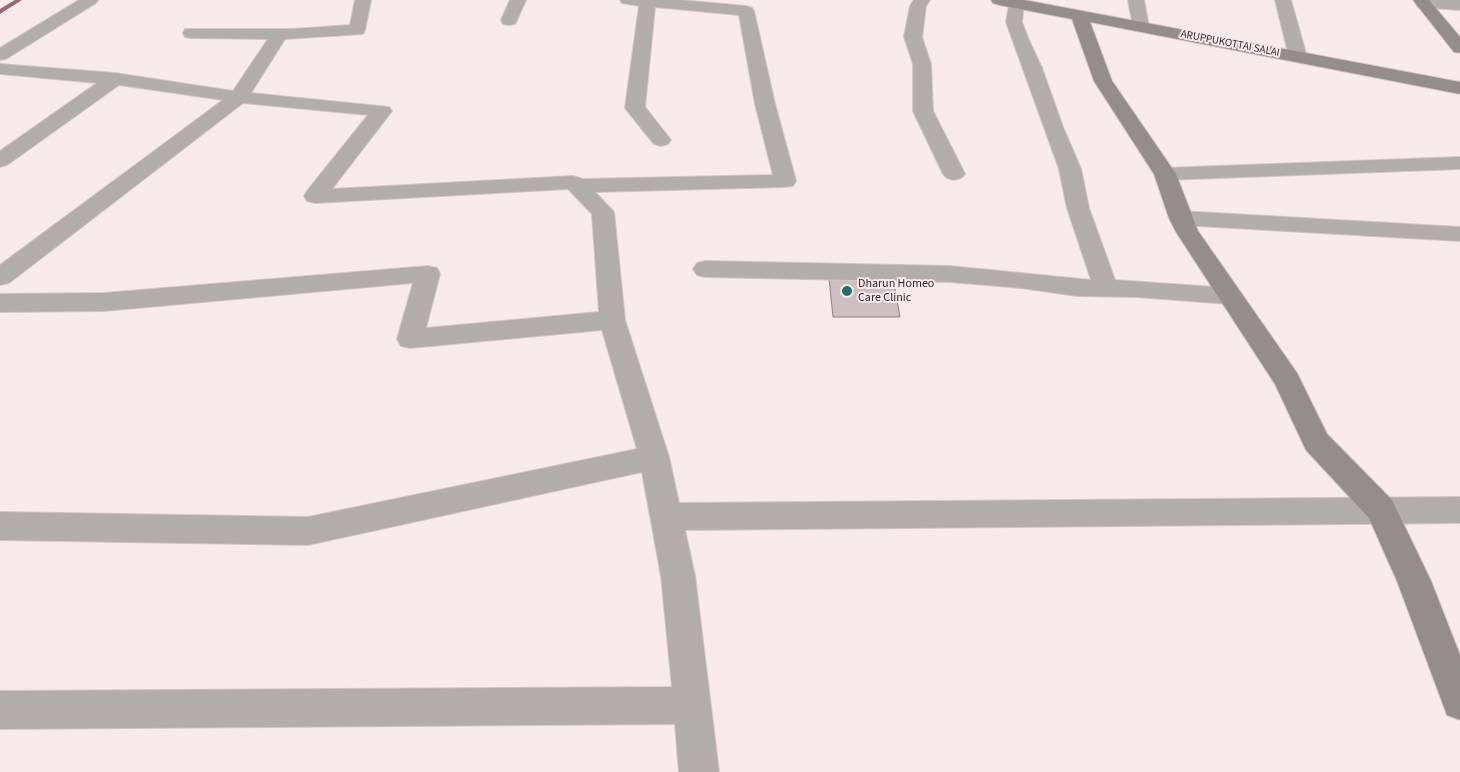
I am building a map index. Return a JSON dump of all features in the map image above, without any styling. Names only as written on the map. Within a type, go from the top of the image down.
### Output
[{"type":"main road","name":"ARUPPUKOTTAI SALAI","points":[[1008,2],[1458,89]]},
{"type":"main road","points":[[1422,2],[1460,48]]},
{"type":"main road","points":[[1079,15],[1103,81],[1165,174],[1180,218],[1187,232],[1287,380],[1316,442],[1381,509],[1414,581],[1460,702]]},
{"type":"street","points":[[0,55],[90,0]]},
{"type":"street","points":[[192,33],[280,34],[357,30],[363,0]]},
{"type":"street","points":[[509,20],[518,0]]},
{"type":"street","points":[[577,186],[786,181],[765,104],[746,11],[628,0]]},
{"type":"street","points":[[922,0],[918,6],[913,37],[922,64],[923,111],[954,174]]},
{"type":"street","points":[[1136,0],[1141,27]]},
{"type":"street","points":[[1283,0],[1298,57]]},
{"type":"street","points":[[648,2],[636,108],[661,140]]},
{"type":"street","points":[[1008,2],[1019,38],[1033,68],[1044,103],[1070,169],[1078,208],[1106,288]]},
{"type":"street","points":[[1422,2],[1460,5]]},
{"type":"street","points":[[0,277],[238,97],[280,34]]},
{"type":"street","points":[[0,69],[115,79],[238,97],[382,111],[315,196],[573,182],[603,212],[612,320],[654,457],[678,576],[699,772]]},
{"type":"street","points":[[0,161],[115,79]]},
{"type":"street","points":[[1165,174],[1460,163]]},
{"type":"street","points":[[1180,218],[1460,234]]},
{"type":"street","points":[[705,269],[950,274],[1021,280],[1077,288],[1106,288],[1229,296]]},
{"type":"street","points":[[0,302],[104,302],[428,274],[410,339],[612,320]]},
{"type":"street","points":[[0,526],[308,531],[654,457]]},
{"type":"street","points":[[666,517],[1381,509],[1460,510]]},
{"type":"street","points":[[0,710],[692,705]]},
{"type":"building","points":[[829,278],[893,278],[900,317],[833,317]]},
{"type":"waterway","points":[[0,12],[19,0]]},
{"type":"place","name":"Dharun Homeo Care Clinic","points":[[847,291]]}]
